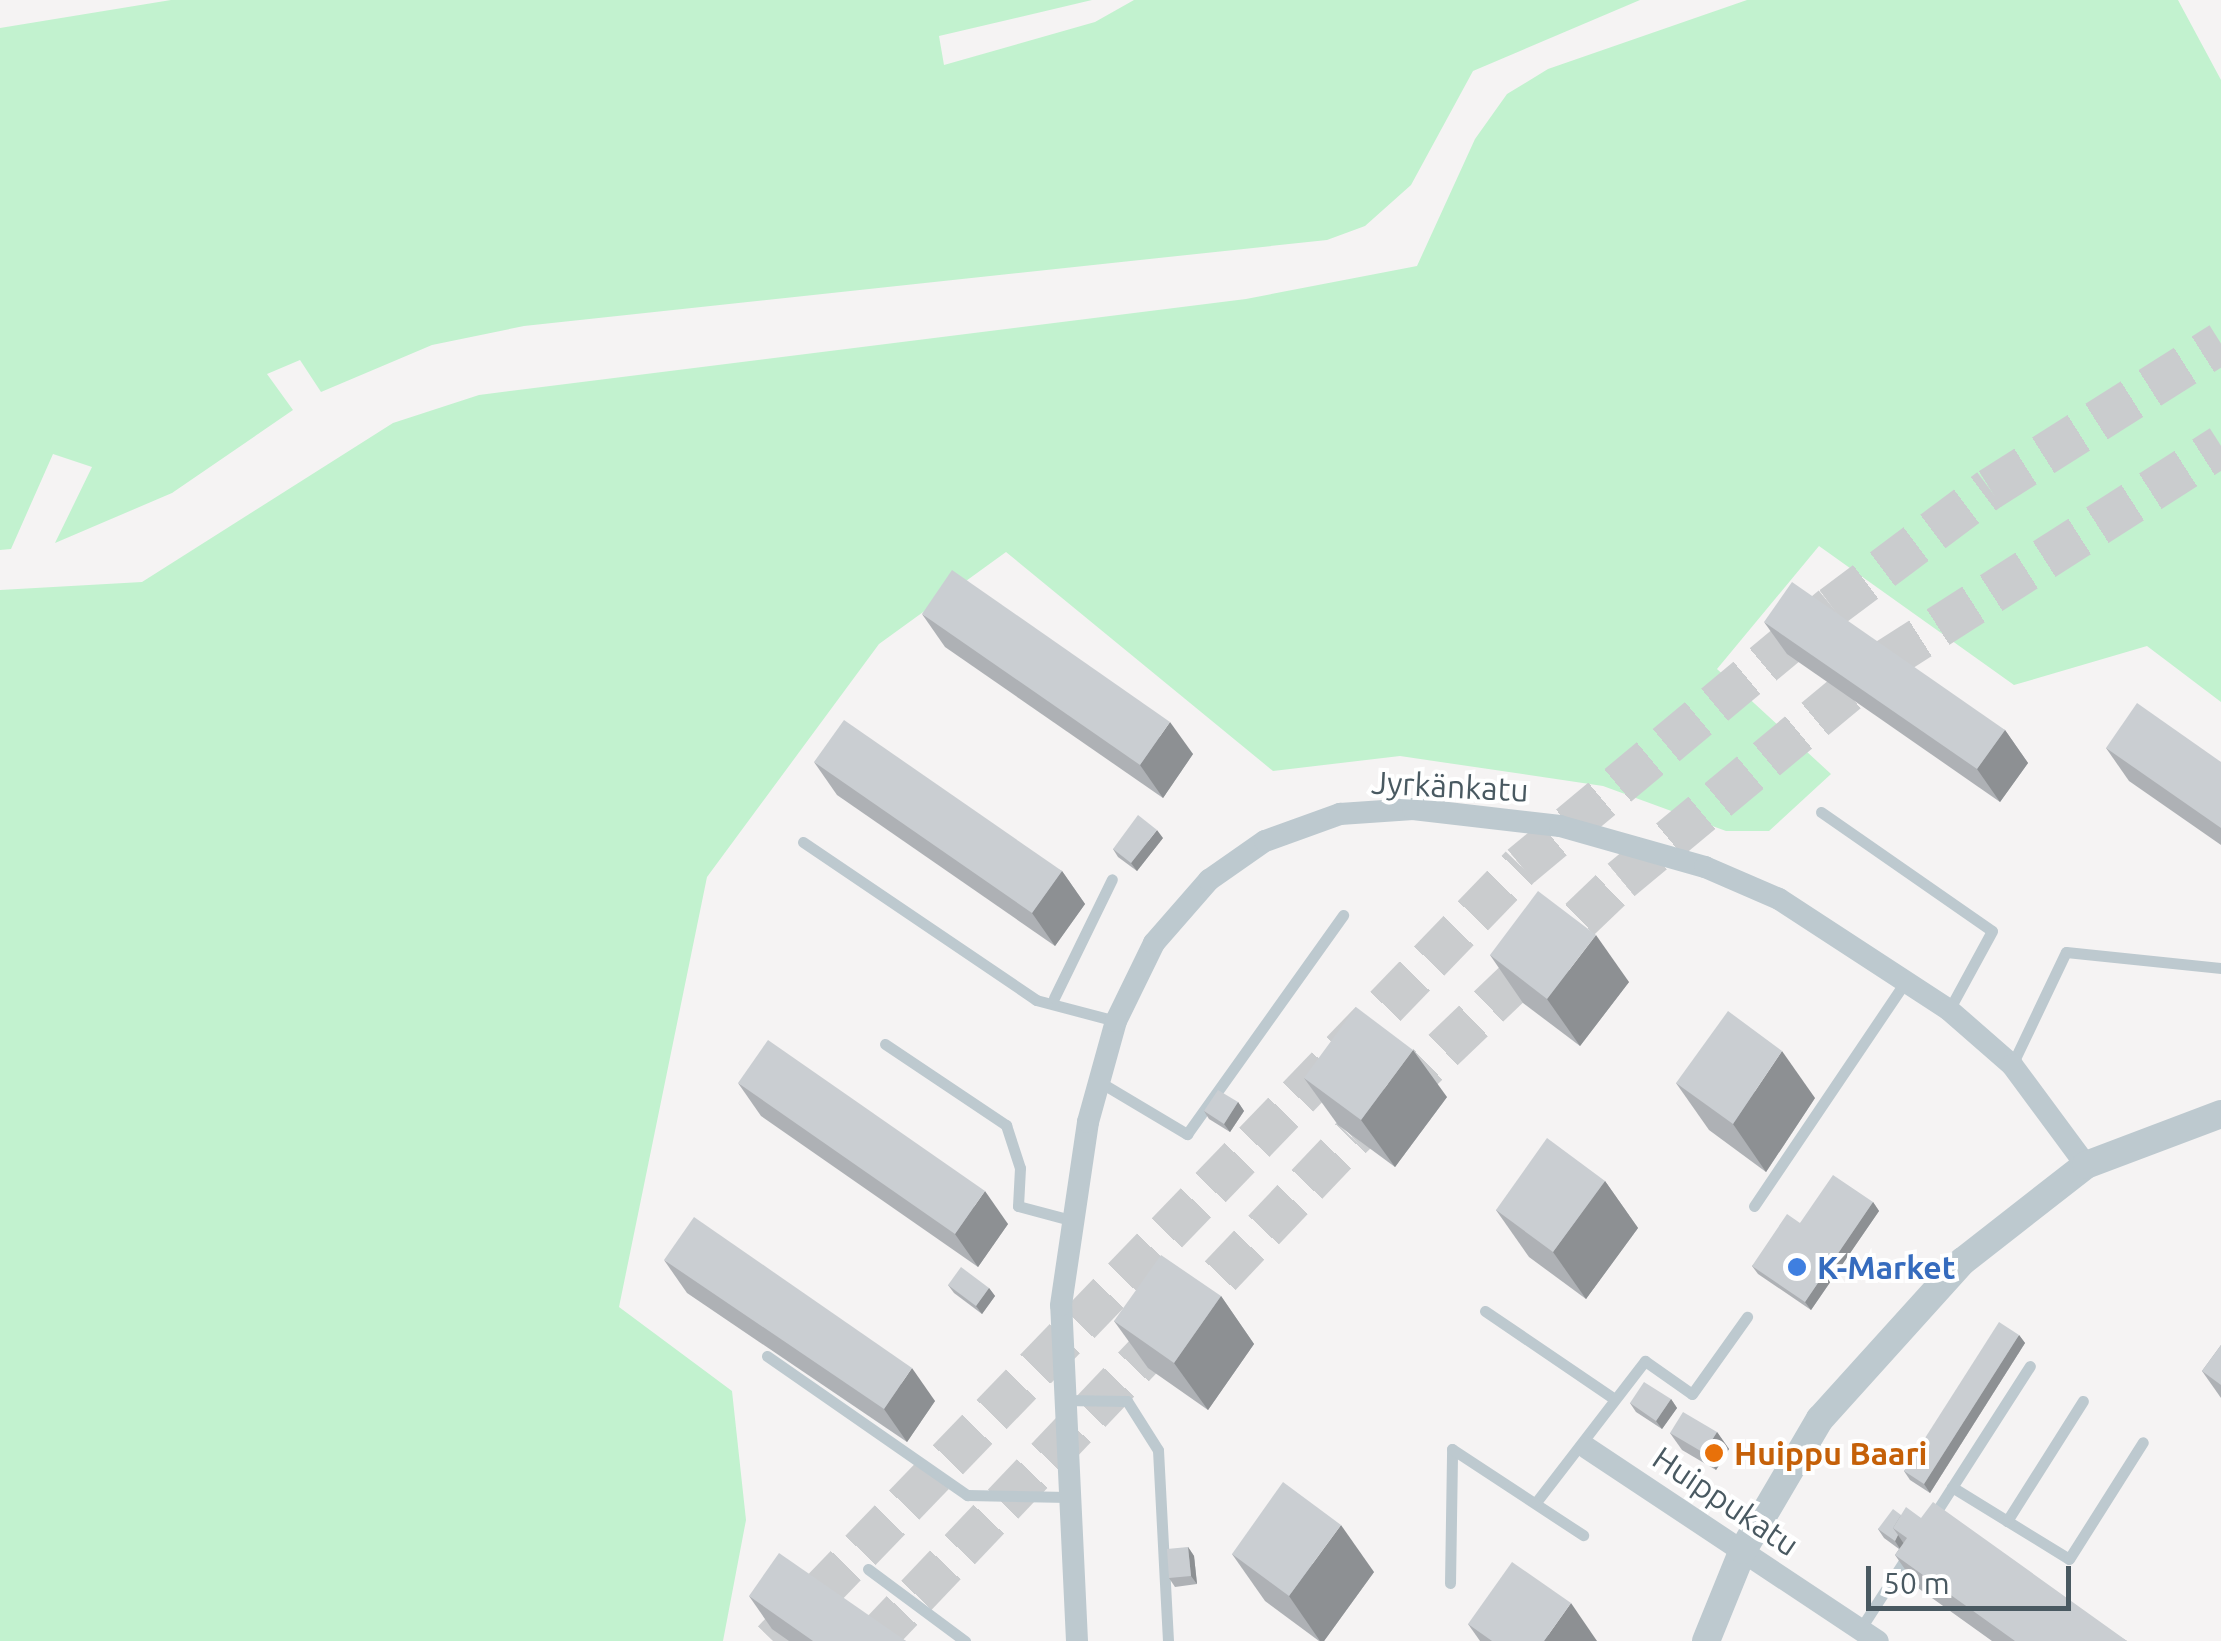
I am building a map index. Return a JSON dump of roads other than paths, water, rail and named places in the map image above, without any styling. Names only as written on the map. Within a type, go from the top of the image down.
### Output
[{"type":"street","name":"Jyrkänkatu","points":[[1077,1641],[1063,1400],[1067,1219],[1098,1081],[1116,1021],[1154,943],[1238,857],[1340,814],[1413,810],[1560,826],[1705,868],[1779,900],[1908,979],[1949,1010],[2012,1065],[2086,1165]]},
{"type":"street","points":[[1706,1641],[1743,1550],[1820,1419],[1878,1348],[1963,1261],[2086,1165],[2221,1114]]},
{"type":"street","name":"Huippukatu","points":[[1587,1448],[1869,1635]]},
{"type":"lane","points":[[1821,812],[1992,931],[1949,1010]]},
{"type":"lane","points":[[803,842],[1036,1000],[1054,998],[1116,1021]]},
{"type":"lane","points":[[1054,998],[1112,879]]},
{"type":"lane","points":[[1098,1081],[1187,1134],[1342,915]]},
{"type":"lane","points":[[2012,1065],[2066,952],[2221,968]]},
{"type":"lane","points":[[1754,1206],[1908,979]]},
{"type":"lane","points":[[884,1044],[1006,1125],[1020,1168],[1018,1206],[1067,1219]]},
{"type":"lane","points":[[1486,1311],[1613,1398]]},
{"type":"lane","points":[[1537,1502],[1587,1448],[1613,1398],[1645,1361],[1692,1394],[1747,1316]]},
{"type":"lane","points":[[766,1356],[967,1495],[1068,1497]]},
{"type":"lane","points":[[1869,1635],[1952,1487],[2030,1366]]},
{"type":"lane","points":[[1063,1400],[1127,1401],[1158,1450],[1168,1641]]},
{"type":"lane","points":[[2007,1521],[2082,1402]]},
{"type":"lane","points":[[1952,1487],[2069,1560],[2143,1442]]},
{"type":"lane","points":[[1450,1583],[1452,1449],[1584,1535]]},
{"type":"lane","points":[[868,1569],[964,1641]]},
{"type":"tunnel","points":[[773,1641],[1521,866],[1832,607],[1990,489],[2221,343]]},
{"type":"tunnel","points":[[873,1641],[1352,1137],[1621,880],[1885,661],[2221,446]]},
{"type":"place","name":"K-Market","points":[[1797,1267]]},
{"type":"place","name":"Huippu Baari","points":[[1714,1453]]}]
